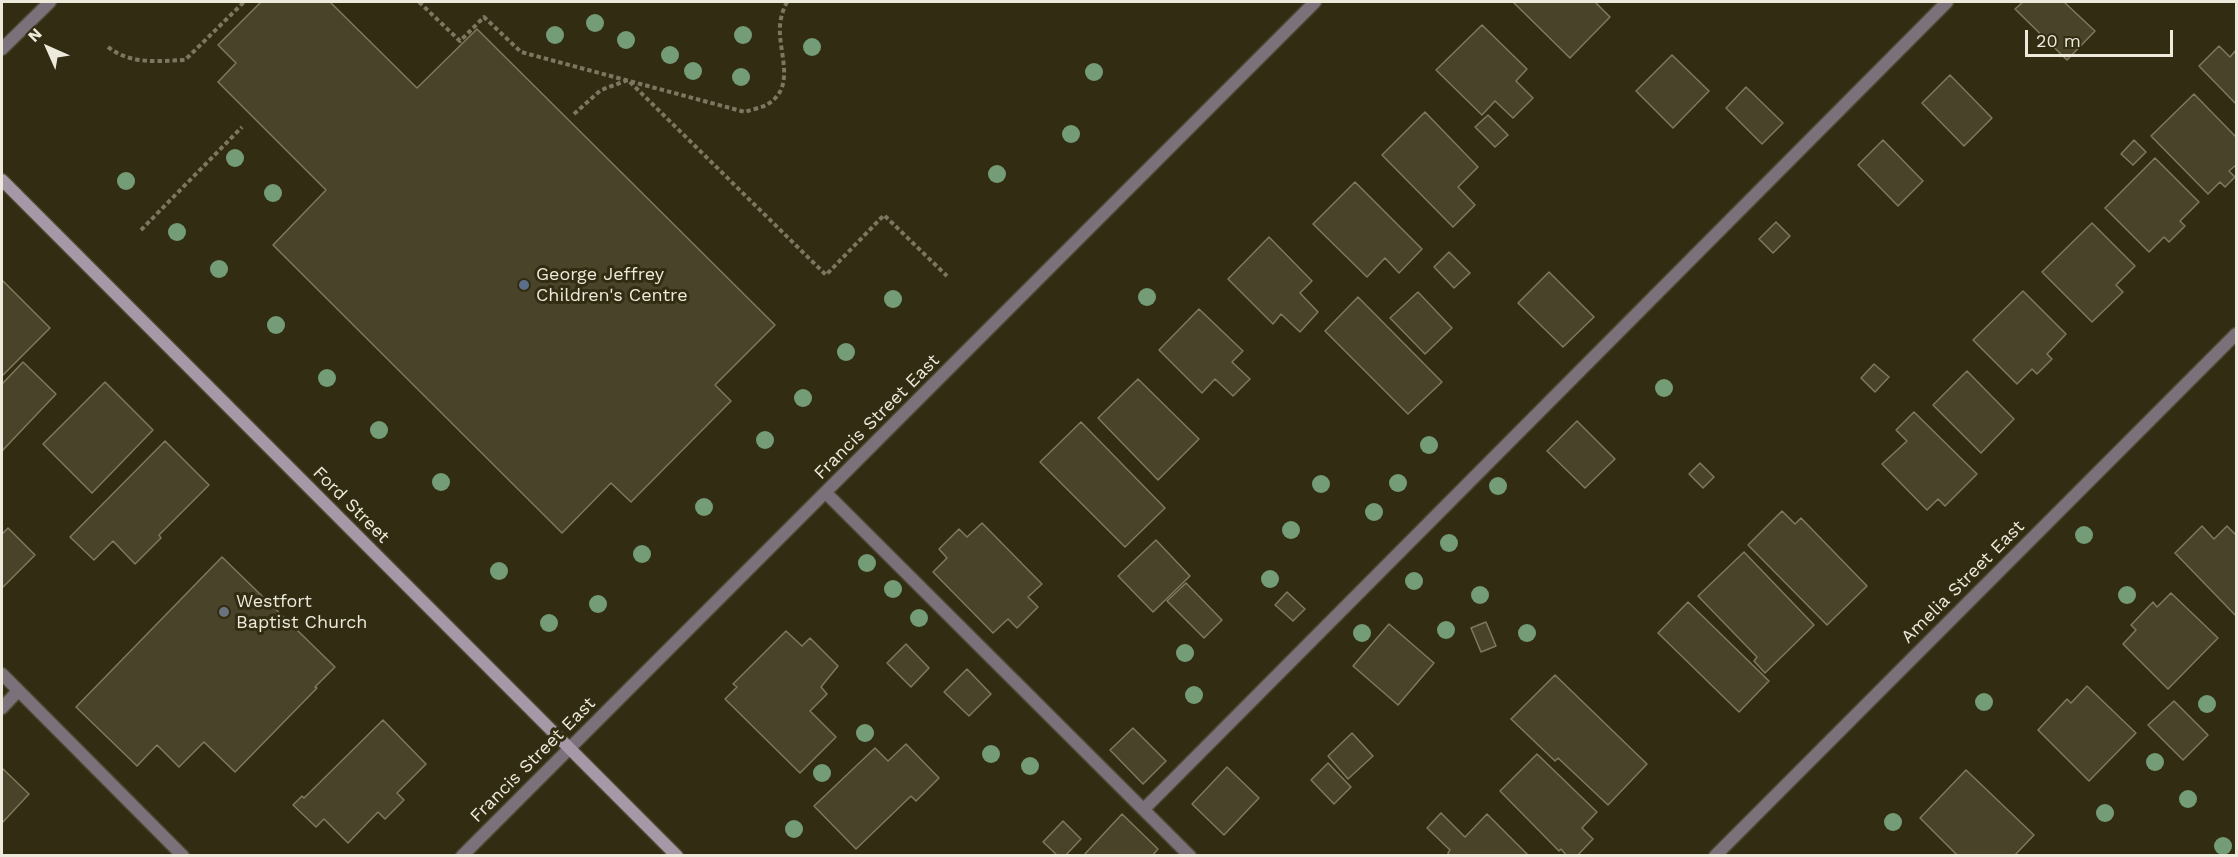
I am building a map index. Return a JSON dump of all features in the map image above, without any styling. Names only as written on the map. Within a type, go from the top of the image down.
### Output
[{"type":"main road","name":"Ford Street","points":[[2,180],[677,855]]},
{"type":"street","points":[[2,49],[50,2]]},
{"type":"street","name":"Francis Street East","points":[[462,855],[1315,2]]},
{"type":"street","points":[[1144,809],[1947,2]]},
{"type":"street","name":"Amelia Street East","points":[[1715,855],[2236,334]]},
{"type":"street","points":[[826,493],[1190,855]]},
{"type":"street","points":[[2,674],[183,855]]},
{"type":"street","points":[[2,708],[18,691]]},
{"type":"path","points":[[108,47],[118,55],[134,60],[149,62],[185,60],[244,2]]},
{"type":"path","points":[[419,2],[460,41],[484,17],[521,52],[745,112],[768,104],[782,89],[785,69],[780,32],[782,11],[787,2]]},
{"type":"path","points":[[574,114],[601,90],[628,80]]},
{"type":"path","points":[[628,80],[826,276],[884,215],[947,276]]},
{"type":"path","points":[[141,230],[242,127]]},
{"type":"building","name":"George Jeffrey Children's Centre","points":[[261,2],[330,2],[417,88],[477,29],[775,325],[715,385],[731,401],[631,502],[611,483],[562,533],[273,245],[326,190],[218,82],[236,63],[218,45]]},
{"type":"building","points":[[1513,2],[1595,2],[1610,17],[1570,58]]},
{"type":"building","points":[[2023,2],[2064,2],[2095,31],[2067,60],[2015,9]]},
{"type":"building","points":[[1482,25],[1527,69],[1516,81],[1533,98],[1513,118],[1495,101],[1482,115],[1436,70]]},
{"type":"building","points":[[2219,46],[2230,57],[2236,50],[2236,104],[2199,66]]},
{"type":"building","points":[[1672,55],[1709,91],[1673,128],[1636,91]]},
{"type":"building","points":[[1950,75],[1992,118],[1964,146],[1922,103]]},
{"type":"building","points":[[1746,87],[1783,123],[1762,144],[1726,108]]},
{"type":"building","points":[[2194,94],[2236,137],[2236,165],[2229,171],[2235,177],[2225,187],[2220,182],[2208,194],[2151,136]]},
{"type":"building","points":[[1425,112],[1478,167],[1458,187],[1475,205],[1453,227],[1382,155]]},
{"type":"building","points":[[1488,115],[1508,135],[1495,147],[1475,127]]},
{"type":"building","points":[[1883,140],[1923,181],[1898,206],[1858,165]]},
{"type":"building","points":[[2134,140],[2146,152],[2133,165],[2121,154]]},
{"type":"building","points":[[2155,158],[2199,202],[2180,221],[2185,226],[2169,242],[2164,237],[2149,252],[2105,208]]},
{"type":"building","points":[[1355,182],[1422,249],[1399,273],[1385,258],[1367,277],[1313,224]]},
{"type":"building","points":[[1776,222],[1790,236],[1773,253],[1759,239]]},
{"type":"building","points":[[2092,223],[2135,266],[2116,285],[2123,292],[2092,322],[2042,272]]},
{"type":"building","points":[[1269,237],[1312,281],[1300,293],[1318,312],[1300,332],[1281,314],[1273,324],[1228,279]]},
{"type":"building","points":[[1449,252],[1470,273],[1454,288],[1434,267]]},
{"type":"building","points":[[1549,272],[1594,317],[1563,347],[1518,303]]},
{"type":"building","points":[[2,280],[50,328],[2,376]]},
{"type":"building","points":[[2023,291],[2066,334],[2047,354],[2052,359],[2037,374],[2032,369],[2017,384],[1973,340]]},
{"type":"building","points":[[1418,292],[1452,328],[1425,354],[1390,318]]},
{"type":"building","points":[[1358,297],[1442,382],[1408,414],[1325,331]]},
{"type":"building","points":[[1199,309],[1243,351],[1232,362],[1250,379],[1233,396],[1215,379],[1202,393],[1159,350]]},
{"type":"building","points":[[23,362],[56,394],[2,451],[2,384]]},
{"type":"building","points":[[1874,364],[1889,377],[1875,392],[1861,378]]},
{"type":"building","points":[[1967,371],[2014,419],[1981,453],[1933,405]]},
{"type":"building","points":[[1138,379],[1199,439],[1158,480],[1098,418]]},
{"type":"building","points":[[105,382],[153,430],[92,493],[43,444]]},
{"type":"building","points":[[1914,412],[1977,474],[1945,506],[1938,499],[1927,510],[1882,464],[1907,441],[1896,430]]},
{"type":"building","points":[[1577,421],[1615,459],[1585,488],[1547,451]]},
{"type":"building","points":[[1081,422],[1165,508],[1125,547],[1040,462]]},
{"type":"building","points":[[165,441],[209,485],[159,535],[161,538],[135,564],[113,541],[94,560],[70,537]]},
{"type":"building","points":[[1700,463],[1714,477],[1703,488],[1689,474]]},
{"type":"building","points":[[1782,511],[1795,524],[1801,518],[1867,586],[1827,625],[1748,545]]},
{"type":"building","points":[[982,523],[1042,584],[1028,597],[1038,607],[1017,628],[1008,619],[993,633],[933,572],[947,558],[939,549],[959,529],[967,537]]},
{"type":"building","points":[[2202,526],[2214,539],[2227,526],[2236,535],[2236,616],[2175,553]]},
{"type":"building","points":[[8,528],[35,555],[2,588],[2,534]]},
{"type":"building","points":[[1156,540],[1190,576],[1153,612],[1118,576]]},
{"type":"building","points":[[1744,552],[1814,625],[1765,673],[1754,661],[1757,657],[1698,596]]},
{"type":"building","name":"Westfort Baptist Church","points":[[222,557],[335,667],[235,772],[204,742],[179,767],[157,745],[137,766],[76,707]]},
{"type":"building","points":[[1186,583],[1222,620],[1204,638],[1167,601]]},
{"type":"building","points":[[1287,592],[1305,609],[1293,621],[1275,605]]},
{"type":"building","points":[[2171,593],[2218,638],[2168,689],[2123,644],[2136,630],[2131,625],[2153,602],[2157,607]]},
{"type":"building","points":[[1688,602],[1769,681],[1739,712],[1658,633]]},
{"type":"building","points":[[1486,622],[1496,646],[1481,652],[1471,628]]},
{"type":"building","points":[[1389,624],[1434,663],[1398,705],[1353,666]]},
{"type":"building","points":[[786,631],[802,646],[810,638],[838,666],[821,687],[827,694],[810,711],[836,737],[800,773],[725,699],[737,687],[733,684]]},
{"type":"building","points":[[906,644],[929,668],[911,687],[887,663]]},
{"type":"building","points":[[967,669],[991,694],[969,716],[944,692]]},
{"type":"building","points":[[1555,675],[1647,764],[1608,805],[1558,758],[1555,761],[1511,719]]},
{"type":"building","points":[[2087,686],[2136,733],[2089,781],[2038,730],[2067,699],[2071,703]]},
{"type":"building","points":[[2174,701],[2208,735],[2183,760],[2148,725]]},
{"type":"building","points":[[383,720],[426,764],[397,793],[404,800],[385,819],[378,812],[348,843],[324,819],[316,827],[293,805],[302,796],[304,798]]},
{"type":"building","points":[[1133,728],[1166,761],[1143,784],[1110,750]]},
{"type":"building","points":[[1352,733],[1373,756],[1348,779],[1328,756]]},
{"type":"building","points":[[906,744],[939,778],[916,801],[911,796],[856,849],[814,806],[875,748],[888,761]]},
{"type":"building","points":[[1537,754],[1597,812],[1582,828],[1593,839],[1577,856],[1567,856],[1561,849],[1559,851],[1500,791]]},
{"type":"building","points":[[1328,763],[1351,787],[1334,804],[1311,780]]},
{"type":"building","points":[[1227,767],[1259,798],[1224,835],[1192,804]]},
{"type":"building","points":[[2,768],[29,794],[2,823]]},
{"type":"building","points":[[1966,770],[2034,835],[2014,856],[1958,856],[1920,818]]},
{"type":"building","points":[[1441,813],[1465,837],[1487,814],[1529,856],[1450,856],[1448,853],[1450,850],[1427,828]]},
{"type":"building","points":[[1122,814],[1158,849],[1152,856],[1083,856]]},
{"type":"building","points":[[1063,821],[1081,839],[1065,856],[1058,856],[1043,842]]},
{"type":"place","name":"George Jeffrey Children's Centre","points":[[524,285]]},
{"type":"place","name":"Westfort Baptist Church","points":[[224,612]]}]
